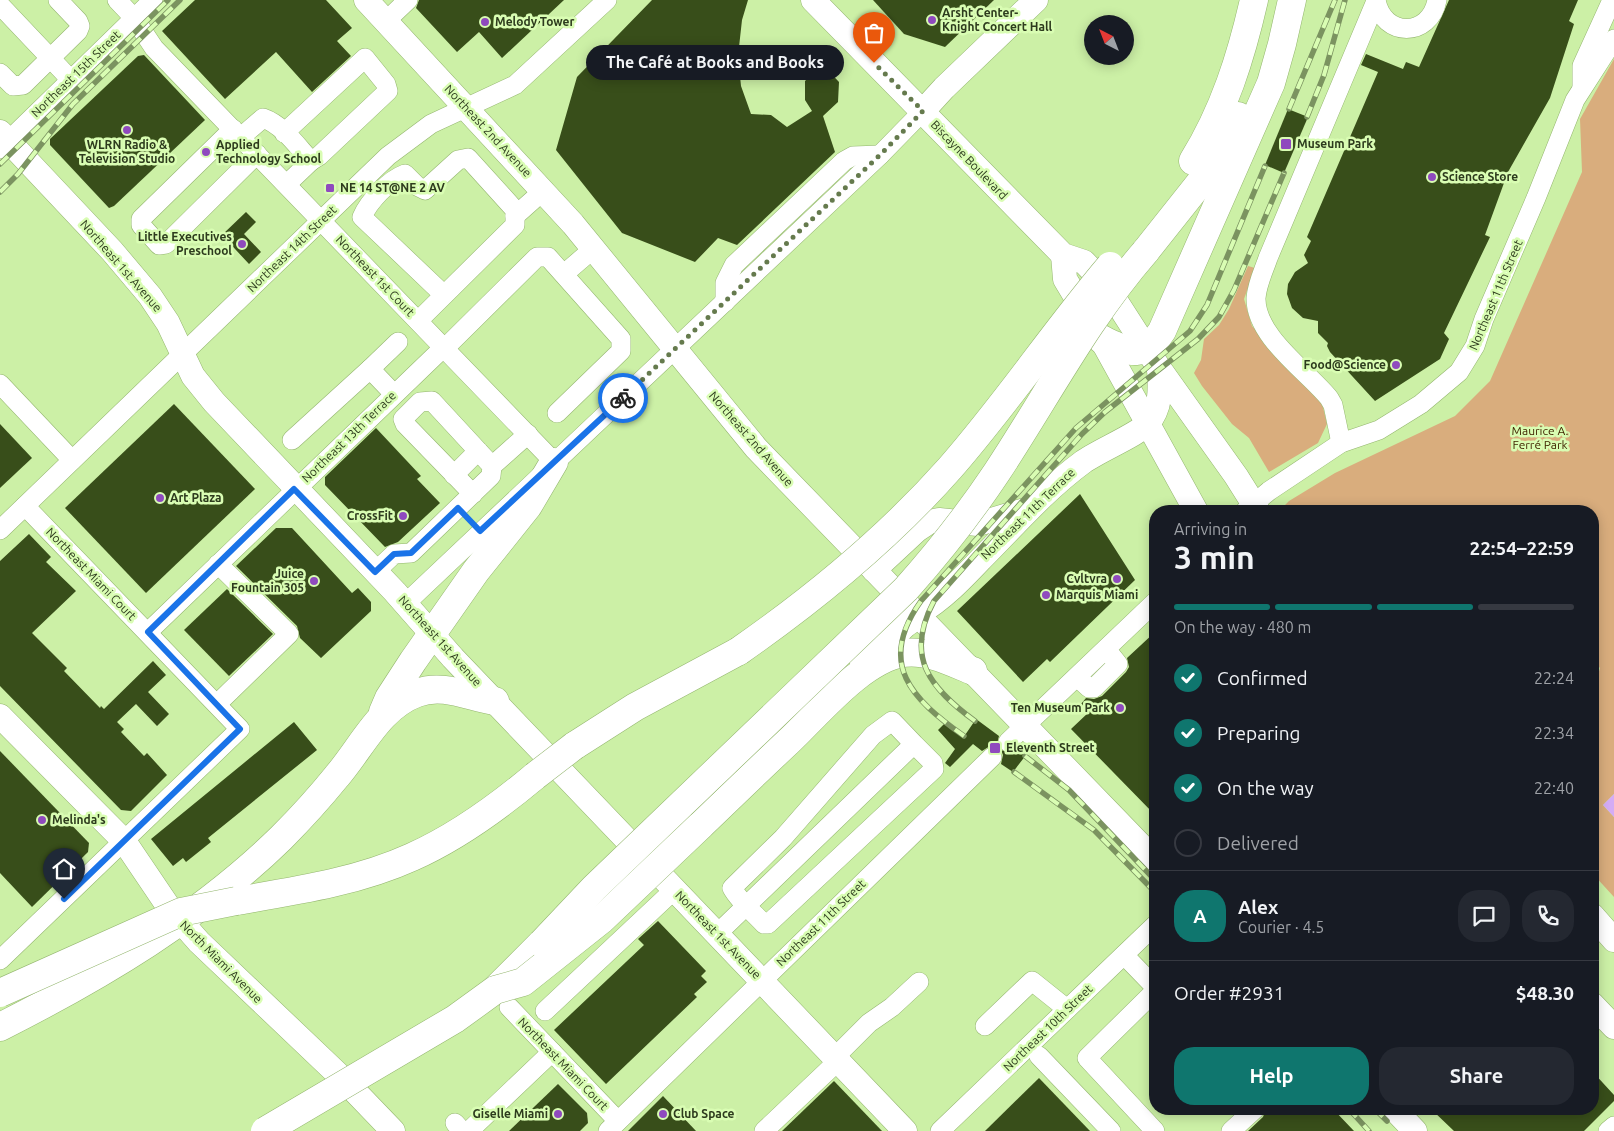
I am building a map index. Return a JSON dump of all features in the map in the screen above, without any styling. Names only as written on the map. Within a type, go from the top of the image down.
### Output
[{"type":"highway","points":[[265,1131],[455,1019],[508,1006],[594,888],[906,589],[943,546],[982,494],[1184,174],[1215,121],[1238,64],[1254,0]]},
{"type":"highway","points":[[0,993],[181,912],[319,886],[386,868],[412,858],[436,846],[487,814],[574,746],[606,724],[739,651],[810,598],[928,492],[986,426],[1072,311],[1196,190],[1232,130],[1256,70],[1273,0]]},
{"type":"highway","points":[[1101,339],[1153,359],[1156,341],[1168,320],[1262,106],[1282,44],[1292,0]]},
{"type":"highway","points":[[0,1027],[81,985],[180,922],[281,838],[339,775],[381,718],[389,698],[432,634],[476,571],[528,506],[554,462]]},
{"type":"highway","points":[[845,688],[859,667],[904,624],[918,614]]},
{"type":"highway","points":[[508,1006],[523,982],[563,952],[635,889],[845,688],[883,659],[904,653],[932,655],[973,671]]},
{"type":"highway","points":[[381,718],[404,700],[418,693],[432,690],[448,690],[495,701]]},
{"type":"main road","name":"Northeast 2nd Avenue","points":[[366,0],[543,191],[753,444],[1149,854]]},
{"type":"main road","name":"Biscayne Boulevard","points":[[813,0],[1063,255],[1084,262],[1100,279],[1153,359],[1236,476],[1250,505]]},
{"type":"main road","points":[[923,111],[944,88],[1036,0]]},
{"type":"main road","name":"Northeast 1st Avenue","points":[[3,141],[142,286],[164,315],[193,376],[204,391],[294,489],[905,1131]]},
{"type":"main road","points":[[1063,255],[1065,279],[1101,339],[1193,505]]},
{"type":"main road","points":[[1148,424],[1160,394],[1153,359]]},
{"type":"main road","name":"Northeast 11th Terrace","points":[[918,614],[943,599],[1029,510],[1079,465],[1148,424]]},
{"type":"main road","points":[[874,570],[917,530],[929,522],[939,520],[978,524],[996,520],[1016,511],[1029,510]]},
{"type":"main road","name":"North Miami Avenue","points":[[0,716],[124,841],[180,922],[393,1131]]},
{"type":"main road","points":[[1599,923],[1614,940]]},
{"type":"main road","points":[[1599,1011],[1614,1027]]},
{"type":"main road","points":[[1400,1115],[1415,1131]]},
{"type":"street","points":[[0,73],[13,86],[23,85],[80,26],[78,21],[58,0]]},
{"type":"street","name":"Northeast 1st Court","points":[[117,0],[134,18],[154,48],[554,462]]},
{"type":"street","name":"Northeast 15th Street","points":[[3,141],[71,80],[153,0]]},
{"type":"street","points":[[386,21],[408,0]]},
{"type":"street","name":"Northeast 14th Street","points":[[0,530],[321,220],[410,137],[465,106],[494,96],[514,85],[607,0]]},
{"type":"street","name":"Northeast 11th Street","points":[[1582,86],[1582,66],[1612,0]]},
{"type":"street","points":[[1376,1],[1383,18],[1398,28],[1416,27],[1431,17],[1439,7]]},
{"type":"street","points":[[1341,443],[1330,398],[1267,332],[1258,315],[1256,295],[1268,258],[1376,1]]},
{"type":"street","points":[[0,5],[71,80]]},
{"type":"street","points":[[1358,44],[1390,24]]},
{"type":"street","name":"Northeast 11th Street","points":[[1256,505],[1341,443],[1379,430],[1421,404],[1448,383],[1469,359],[1582,86],[1594,73],[1614,39]]},
{"type":"street","points":[[284,133],[365,58],[386,84],[388,91],[320,156],[311,161],[287,184]]},
{"type":"street","points":[[405,604],[480,531],[726,302],[880,155],[923,111]]},
{"type":"street","points":[[257,154],[166,244],[159,245],[141,225],[141,220],[237,133],[263,118],[274,122],[311,161]]},
{"type":"street","points":[[418,321],[515,226],[516,210],[468,158],[458,160],[425,190],[416,186],[405,174],[398,176],[366,206],[362,216],[444,295]]},
{"type":"street","points":[[515,216],[543,191]]},
{"type":"street","points":[[564,274],[593,249]]},
{"type":"street","name":"Northeast 13th Terrace","points":[[148,632],[294,489],[444,348],[537,257],[548,257],[621,339],[621,351],[557,412]]},
{"type":"street","points":[[292,440],[398,342]]},
{"type":"street","points":[[370,369],[390,397],[405,424],[473,494]]},
{"type":"street","points":[[0,384],[72,460]]},
{"type":"street","points":[[375,572],[394,554],[411,553],[492,476],[492,466],[432,401],[420,402],[403,419]]},
{"type":"street","points":[[492,466],[528,434]]},
{"type":"street","points":[[454,475],[478,451]]},
{"type":"street","name":"Northeast Miami Court","points":[[25,506],[240,729],[124,841]]},
{"type":"street","points":[[458,508],[480,531]]},
{"type":"street","points":[[217,704],[289,634],[218,564]]},
{"type":"street","points":[[1008,742],[1149,608]]},
{"type":"street","points":[[934,769],[768,924],[764,924],[732,888],[783,838],[873,735],[892,721],[933,763],[934,769],[955,793]]},
{"type":"street","points":[[717,934],[914,744]]},
{"type":"street","name":"Northeast 11th Street","points":[[613,1126],[992,757]]},
{"type":"street","points":[[0,960],[124,841]]},
{"type":"street","points":[[544,1011],[674,890]]},
{"type":"street","name":"Northeast 10th Street","points":[[940,1131],[1149,931]]},
{"type":"street","points":[[1124,955],[1149,980]]},
{"type":"street","points":[[985,1026],[1032,981],[1067,1010]]},
{"type":"street","points":[[764,1131],[869,1023],[892,1007],[919,982]]},
{"type":"street","points":[[1149,997],[1087,1058],[1155,1131]]},
{"type":"street","name":"Northeast Miami Court","points":[[508,1006],[552,1052],[613,1126]]},
{"type":"street","points":[[462,1128],[489,1102],[552,1052]]},
{"type":"street","points":[[1039,1056],[1111,1131]]},
{"type":"street","points":[[1231,1131],[1248,1115]]},
{"type":"street","points":[[1608,1131],[1614,1126]]},
{"type":"green space","name":"Maurice A. Ferré Park","points":[[1614,59],[1614,794],[1603,805],[1614,817],[1614,897],[1599,881],[1599,505],[1285,505],[1335,473],[1455,416],[1490,381],[1582,172],[1580,119]]},
{"type":"green space","points":[[1248,266],[1255,268],[1244,299],[1252,326],[1322,403],[1327,424],[1318,443],[1269,472],[1249,438],[1232,424],[1194,373],[1201,360],[1204,339],[1219,325],[1229,309]]},
{"type":"shaded area","points":[[1614,794],[1614,817],[1603,805]]},
{"type":"building","points":[[195,0],[326,0],[352,28],[337,41],[351,56],[312,92],[276,52],[225,99],[162,31]]},
{"type":"building","name":"Melody Tower","points":[[419,0],[564,0],[502,58],[479,32],[457,52],[416,8]]},
{"type":"building","points":[[652,0],[748,0],[742,20],[738,56],[741,86],[751,114],[771,115],[787,127],[812,111],[805,100],[805,81],[823,65],[839,82],[838,102],[823,116],[835,152],[737,245],[718,238],[695,262],[622,233],[556,150],[577,77]]},
{"type":"building","name":"Arsht Center- Knight Concert Hall","points":[[873,0],[994,0],[945,47],[904,34]]},
{"type":"building","points":[[1449,0],[1578,0],[1569,21],[1574,24],[1550,98],[1508,172],[1485,235],[1490,237],[1444,333],[1449,339],[1440,359],[1375,401],[1330,352],[1327,346],[1328,343],[1318,333],[1318,321],[1303,318],[1292,308],[1287,294],[1288,284],[1295,272],[1308,263],[1304,255],[1311,241],[1307,237],[1378,72],[1361,65],[1366,54],[1403,69],[1406,62],[1419,67]]},
{"type":"building","name":"WLRN Radio & Television Studio","points":[[144,55],[205,120],[114,206],[109,208],[50,145],[50,139],[138,56]]},
{"type":"building","points":[[1288,109],[1308,117],[1284,173],[1265,165]]},
{"type":"building","name":"Little Executives Preschool","points":[[246,212],[256,222],[244,234],[261,252],[249,264],[222,235]]},
{"type":"building","name":"Art Plaza","points":[[174,404],[255,489],[146,593],[65,508]]},
{"type":"building","points":[[0,424],[32,458],[0,488]]},
{"type":"building","points":[[376,428],[421,476],[417,479],[440,503],[398,542],[385,547],[325,485],[325,477]]},
{"type":"building","name":"Marquis Miami","points":[[1080,494],[1135,580],[1050,662],[1047,659],[1023,682],[957,611]]},
{"type":"building","points":[[276,528],[292,528],[352,593],[358,588],[371,602],[371,611],[321,658],[300,638],[297,626],[236,566]]},
{"type":"building","points":[[29,534],[51,557],[46,562],[76,591],[32,633],[67,668],[64,671],[100,708],[101,706],[104,709],[153,661],[166,675],[148,692],[169,714],[157,726],[136,704],[117,722],[124,729],[121,732],[144,756],[147,753],[167,775],[131,811],[121,810],[0,686],[0,561]]},
{"type":"building","points":[[227,589],[273,634],[229,676],[184,630]]},
{"type":"building","name":"Ten Museum Park","points":[[1149,638],[1149,809],[1071,729],[1089,712],[1081,704],[1086,698],[1094,699],[1102,696],[1126,672],[1129,667],[1127,658]]},
{"type":"building","points":[[976,719],[999,736],[997,744],[999,748],[990,746],[982,751],[973,744],[950,767],[945,763],[955,749],[938,730],[947,721],[963,738]]},
{"type":"building","points":[[294,722],[317,750],[208,838],[211,842],[186,862],[183,858],[173,866],[151,839]]},
{"type":"building","points":[[1017,749],[1026,755],[1013,772],[1001,764],[1003,755],[1001,750],[1010,753]]},
{"type":"building","points":[[0,751],[89,843],[88,852],[32,907],[0,873]]},
{"type":"building","points":[[658,921],[706,971],[701,976],[707,982],[694,994],[697,997],[606,1084],[554,1030],[644,945],[638,939]]},
{"type":"building","points":[[1039,1078],[1090,1131],[985,1131]]},
{"type":"building","points":[[1599,1079],[1614,1095],[1614,1101],[1584,1131],[1454,1131],[1437,1115],[1599,1115]]},
{"type":"building","points":[[834,1081],[882,1131],[782,1131]]},
{"type":"building","points":[[558,1084],[587,1113],[588,1123],[580,1131],[509,1131]]},
{"type":"building","name":"Club Space","points":[[663,1096],[696,1131],[628,1131]]},
{"type":"building","points":[[1264,1115],[1339,1115],[1354,1131],[1248,1131]]},
{"type":"railway","points":[[0,164],[168,0]]},
{"type":"railway","points":[[0,192],[18,174],[73,104],[180,0]]},
{"type":"railway","points":[[1289,109],[1335,0]]},
{"type":"railway","points":[[1307,117],[1324,75],[1345,0]]},
{"type":"railway","points":[[964,736],[929,708],[916,694],[906,678],[901,662],[901,643],[908,623],[921,601],[1076,428],[1190,331],[1207,305],[1265,166]]},
{"type":"railway","points":[[975,721],[945,696],[926,670],[922,655],[921,639],[925,621],[934,601],[1082,434],[1105,412],[1198,339],[1219,317],[1234,290],[1284,173]]},
{"type":"railway","points":[[1025,756],[1069,790],[1149,874]]},
{"type":"railway","points":[[1014,772],[1094,830],[1149,886]]},
{"type":"railway","points":[[1354,1115],[1369,1131]]},
{"type":"railway","points":[[1381,1115],[1387,1121]]},
{"type":"way so far","points":[[623,398],[880,155],[923,111],[874,63]]},
{"type":"place","name":"Arsht Center- Knight Concert Hall","points":[[932,20]]},
{"type":"place","name":"Melody Tower","points":[[485,22]]},
{"type":"place","name":"The Café at Books and Books","points":[[874,63]]},
{"type":"place","name":"WLRN Radio & Television Studio","points":[[127,130]]},
{"type":"place","name":"Museum Park","points":[[1286,144]]},
{"type":"place","name":"Applied Technology School","points":[[206,152]]},
{"type":"place","name":"Science Store","points":[[1432,177]]},
{"type":"place","name":"NE 14 ST@NE 2 AV","points":[[330,188]]},
{"type":"place","name":"Little Executives Preschool","points":[[242,244]]},
{"type":"place","name":"Food@Science","points":[[1396,365]]},
{"type":"place","name":"Art Plaza","points":[[160,498]]},
{"type":"place","name":"CrossFit","points":[[403,516]]},
{"type":"place","name":"Cvltvra","points":[[1117,579]]},
{"type":"place","name":"Juice Fountain 305","points":[[314,581]]},
{"type":"place","name":"Marquis Miami","points":[[1046,595]]},
{"type":"place","name":"Ten Museum Park","points":[[1120,708]]},
{"type":"place","name":"Eleventh Street","points":[[995,748]]},
{"type":"place","name":"Melinda's","points":[[42,820]]},
{"type":"place","name":"Giselle Miami","points":[[558,1114]]},
{"type":"place","name":"Club Space","points":[[663,1114]]},
{"type":"route","points":[[64,899],[240,729],[148,632],[294,489],[375,572],[394,554],[411,553],[458,508],[480,531],[623,398]]}]
